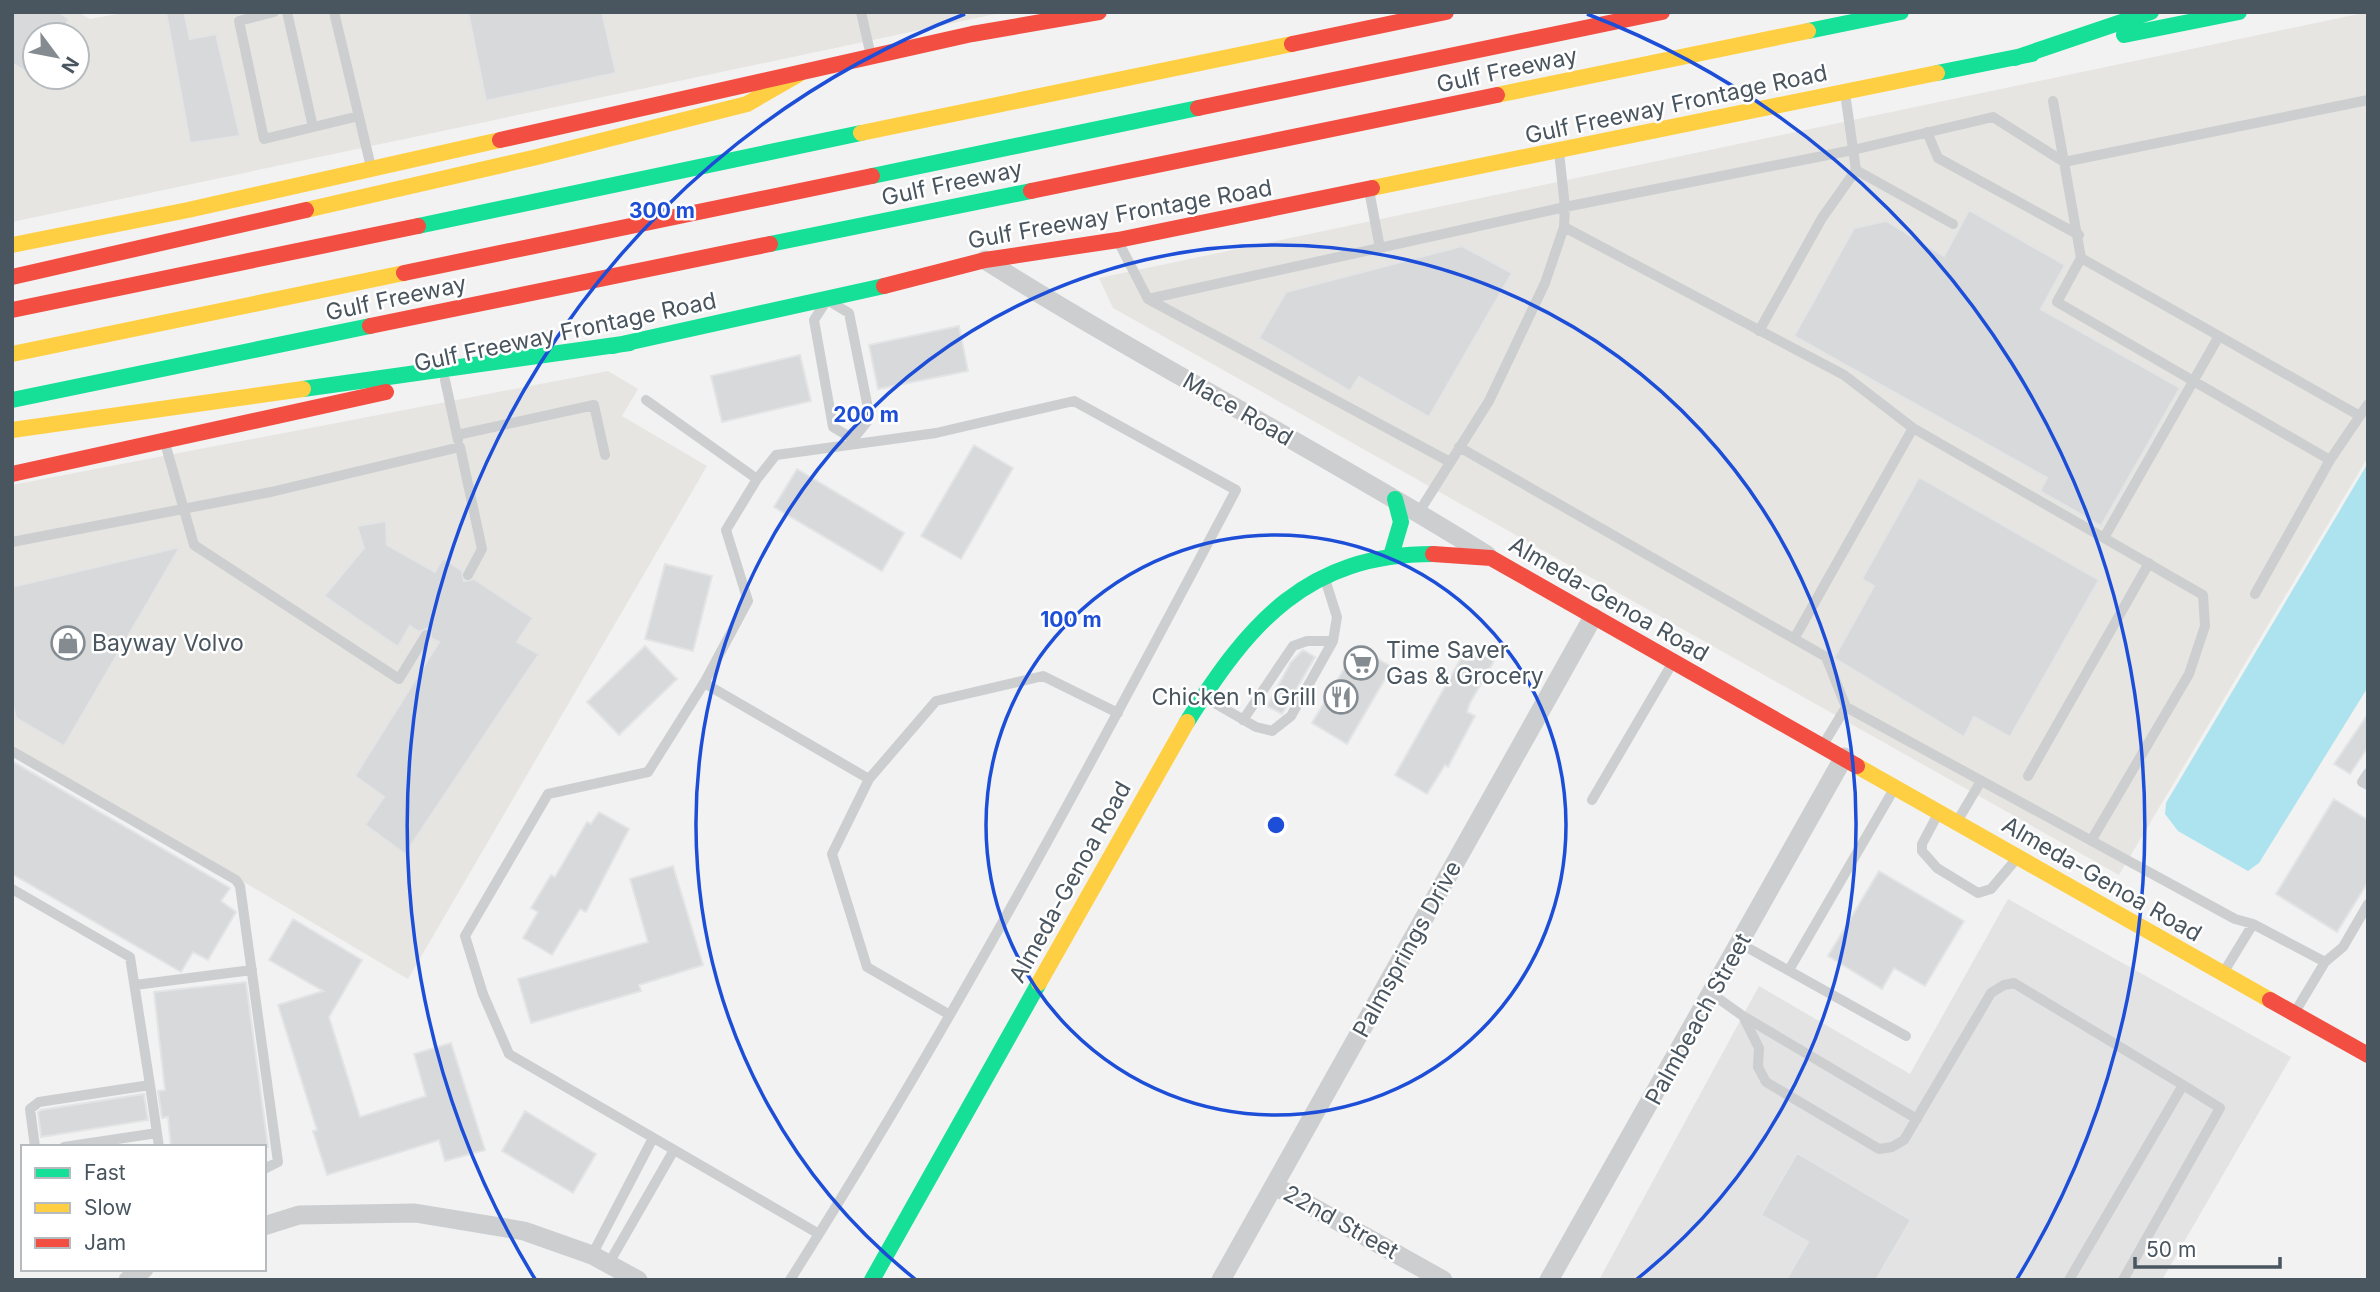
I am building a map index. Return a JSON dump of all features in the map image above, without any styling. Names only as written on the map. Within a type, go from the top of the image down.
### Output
[{"type":"main road","points":[[972,34],[985,12]]},
{"type":"main road","points":[[12,245],[188,210],[371,167],[871,59],[972,34],[1099,12]]},
{"type":"main road","points":[[12,310],[1446,12]]},
{"type":"main road","name":"Gulf Freeway","points":[[12,354],[1662,12]]},
{"type":"main road","name":"Gulf Freeway","points":[[12,400],[1901,12]]},
{"type":"main road","points":[[2015,58],[2151,12]]},
{"type":"main road","name":"Gulf Freeway Frontage Road","points":[[12,474],[164,439],[827,300],[985,260],[1118,240],[2239,12]]},
{"type":"main road","points":[[12,277],[537,157],[747,104],[799,74]]},
{"type":"main road","points":[[12,430],[630,342]]},
{"type":"main road","points":[[1391,556],[1401,522],[1395,499]]},
{"type":"main road","name":"Almeda-Genoa Road","points":[[872,1280],[1168,752],[1244,639],[1286,600],[1325,579],[1391,556],[1437,553],[1491,558],[2368,1055]]},
{"type":"street","name":"Mace Road","points":[[985,260],[1068,312],[1419,512],[1491,558]]},
{"type":"street","name":"Palmsprings Drive","points":[[1221,1280],[1592,617]]},
{"type":"street","name":"Palmbeach Street","points":[[1549,1280],[1741,944],[1844,757]]},
{"type":"street","name":"22nd Street","points":[[1275,1186],[1443,1280]]},
{"type":"street","points":[[266,1225],[299,1214],[415,1213],[524,1231],[601,1259],[638,1280]]},
{"type":"lane","points":[[274,12],[239,21],[264,139],[359,116]]},
{"type":"lane","points":[[287,12],[313,127]]},
{"type":"lane","points":[[334,12],[371,167]]},
{"type":"lane","points":[[861,12],[871,59]]},
{"type":"lane","points":[[1759,331],[1822,219],[1856,170],[1845,93]]},
{"type":"lane","points":[[1149,299],[1565,207],[1853,150],[1993,117],[2064,162],[2368,100]]},
{"type":"lane","points":[[2053,101],[2081,258],[2057,302],[2330,460]]},
{"type":"lane","points":[[1927,132],[1938,158],[2079,235]]},
{"type":"lane","points":[[1419,512],[1489,401],[1545,283],[1564,227],[1565,207],[1559,152]]},
{"type":"lane","points":[[1856,170],[1953,223]]},
{"type":"lane","points":[[1369,190],[1380,248]]},
{"type":"lane","points":[[1564,227],[1843,375],[1913,428],[2105,536],[2203,595],[2204,625],[2200,648],[2189,674],[2091,841]]},
{"type":"lane","points":[[1118,240],[1149,299],[1450,462]]},
{"type":"lane","points":[[2081,258],[2360,415]]},
{"type":"lane","points":[[827,300],[849,313],[861,366],[870,418],[854,441],[833,427],[814,320],[827,300]]},
{"type":"lane","points":[[2105,536],[2219,336]]},
{"type":"lane","points":[[445,380],[482,549],[468,575]]},
{"type":"lane","points":[[646,400],[757,479]]},
{"type":"lane","points":[[790,1280],[819,1234],[950,1014],[1118,713],[1237,490],[1074,401],[936,433],[854,441],[776,455],[757,479],[726,530],[747,601],[704,683],[648,772],[548,794],[465,936],[483,994],[509,1054],[819,1234]]},
{"type":"lane","points":[[2255,594],[2330,460],[2368,404]]},
{"type":"lane","points":[[457,435],[594,405],[605,455]]},
{"type":"lane","points":[[1794,639],[1913,428]]},
{"type":"lane","points":[[164,439],[194,545],[399,679],[426,635]]},
{"type":"lane","points":[[12,542],[271,492],[460,447]]},
{"type":"lane","points":[[1459,447],[1826,657],[1846,707],[2235,919],[2253,924],[2325,962]]},
{"type":"lane","points":[[2028,776],[2150,563]]},
{"type":"lane","points":[[1204,697],[1243,720],[1272,731],[1291,716],[1333,641],[1337,617],[1325,579]]},
{"type":"lane","points":[[1243,720],[1293,646],[1307,641],[1333,641]]},
{"type":"lane","points":[[1592,800],[1673,662]]},
{"type":"lane","points":[[950,1014],[867,967],[832,854],[869,779],[936,701],[1043,676],[1118,713]]},
{"type":"lane","points":[[704,683],[869,779]]},
{"type":"lane","points":[[1823,745],[1846,707]]},
{"type":"lane","points":[[12,751],[236,880],[240,887],[278,1162],[266,1168]]},
{"type":"lane","points":[[2368,773],[2362,782],[2368,785]]},
{"type":"lane","points":[[1957,822],[1981,781]]},
{"type":"lane","points":[[1789,970],[1895,786]]},
{"type":"lane","points":[[1939,811],[1922,844],[1922,851],[1937,868],[1978,893],[1991,889],[2018,857]]},
{"type":"lane","points":[[12,889],[131,957],[159,1145]]},
{"type":"lane","points":[[2294,1014],[2325,962],[2343,947],[2368,904]]},
{"type":"lane","points":[[2222,974],[2253,924]]},
{"type":"lane","points":[[1741,944],[1906,1036]]},
{"type":"lane","points":[[135,985],[252,970]]},
{"type":"lane","points":[[1743,1016],[1759,1048],[1758,1067],[1766,1082],[1879,1149],[1892,1147],[1904,1140],[1992,992],[2014,983],[2220,1108],[2123,1280]]},
{"type":"lane","points":[[1712,994],[1743,1016],[1917,1119]]},
{"type":"lane","points":[[35,1145],[30,1109],[40,1102],[150,1085]]},
{"type":"lane","points":[[2069,1280],[2183,1085]]},
{"type":"lane","points":[[77,1145],[157,1133]]},
{"type":"lane","points":[[601,1259],[653,1138]]},
{"type":"lane","points":[[601,1259],[674,1150]]},
{"type":"shaded area","points":[[12,12],[78,12],[90,19],[128,12],[1005,12],[12,222]]},
{"type":"shaded area","points":[[2368,12],[2368,457],[2119,875],[1113,308],[1099,278]]},
{"type":"shaded area","points":[[608,371],[638,389],[622,416],[707,466],[408,979],[12,745],[12,485]]},
{"type":"shaded area","points":[[2008,899],[2291,1057],[2162,1280],[1599,1280],[1759,986],[1910,1074]]},
{"type":"water","points":[[2368,463],[2368,687],[2259,863],[2248,871],[2178,831],[2165,814],[2166,803]]},
{"type":"building","points":[[12,12],[59,12],[69,19],[21,21],[21,68],[12,63]]},
{"type":"building","points":[[166,12],[184,12],[190,39],[216,34],[240,136],[190,143]]},
{"type":"building","points":[[468,12],[602,12],[616,73],[486,101]]},
{"type":"building","points":[[1969,210],[2065,265],[2041,309],[2180,388],[2101,526],[2040,491],[2047,478],[1794,336],[1854,228],[1886,221],[1944,256]]},
{"type":"building","points":[[1462,246],[1512,273],[1429,417],[1359,377],[1350,391],[1259,338],[1286,292]]},
{"type":"building","points":[[959,326],[968,371],[878,389],[869,345]]},
{"type":"building","points":[[800,355],[811,401],[722,422],[711,376]]},
{"type":"building","points":[[974,445],[1013,468],[961,559],[921,536]]},
{"type":"building","points":[[797,469],[904,533],[882,571],[774,507]]},
{"type":"building","points":[[1919,477],[2099,580],[2010,737],[1974,717],[1964,737],[1834,658],[1874,586],[1862,579]]},
{"type":"building","points":[[386,521],[387,545],[435,572],[443,558],[462,571],[464,581],[474,579],[533,618],[517,642],[539,654],[405,854],[365,825],[384,797],[355,776],[439,642],[432,639],[429,628],[419,632],[410,626],[398,647],[324,596],[364,548],[357,526]]},
{"type":"building","name":"Bayway Volvo","points":[[180,547],[64,746],[16,718],[12,700],[12,587]]},
{"type":"building","points":[[665,564],[712,576],[693,651],[645,639]]},
{"type":"building","points":[[645,646],[677,679],[619,735],[587,702]]},
{"type":"building","points":[[1468,646],[1494,661],[1470,703],[1467,712],[1475,716],[1448,767],[1445,765],[1427,794],[1395,775]]},
{"type":"building","points":[[1357,647],[1392,667],[1347,744],[1312,723]]},
{"type":"building","points":[[1303,650],[1315,657],[1282,714],[1267,706],[1291,662]]},
{"type":"building","points":[[2368,714],[2368,747],[2350,774],[2334,764]]},
{"type":"building","points":[[12,761],[230,888],[221,901],[236,912],[208,960],[193,952],[181,972],[12,874]]},
{"type":"building","points":[[2334,799],[2368,820],[2368,882],[2337,932],[2276,894]]},
{"type":"building","points":[[599,812],[629,829],[586,912],[580,909],[552,955],[523,938],[538,912],[531,908],[551,875],[555,877],[587,822],[591,824]]},
{"type":"building","points":[[673,866],[703,965],[639,985],[641,991],[531,1023],[518,979],[648,942],[630,879]]},
{"type":"building","points":[[1879,871],[1964,921],[1925,986],[1894,968],[1882,989],[1828,956]]},
{"type":"building","points":[[293,919],[362,960],[329,1017],[360,1117],[426,1096],[414,1054],[451,1043],[485,1150],[445,1161],[439,1140],[327,1175],[313,1131],[317,1130],[278,1005],[323,991],[269,960]]},
{"type":"building","points":[[246,982],[268,1147],[171,1145],[168,1117],[162,1118],[158,1091],[165,1090],[154,992]]},
{"type":"building","points":[[144,1094],[148,1120],[41,1137],[38,1112],[41,1110]]},
{"type":"building","points":[[525,1111],[596,1154],[573,1193],[502,1151]]},
{"type":"building","points":[[1797,1153],[1911,1220],[1876,1280],[1786,1280],[1808,1242],[1761,1215]]},
{"type":"traffic: fast","points":[[1808,31],[1901,12]]},
{"type":"traffic: fast","points":[[2015,58],[2151,12]]},
{"type":"traffic: fast","points":[[2124,35],[2239,12]]},
{"type":"traffic: fast","points":[[1937,73],[2032,54]]},
{"type":"traffic: fast","points":[[872,176],[1198,108]]},
{"type":"traffic: fast","points":[[418,226],[861,133]]},
{"type":"traffic: fast","points":[[770,244],[1031,191]]},
{"type":"traffic: fast","points":[[613,346],[884,286]]},
{"type":"traffic: fast","points":[[12,400],[370,326]]},
{"type":"traffic: fast","points":[[303,389],[630,343]]},
{"type":"traffic: fast","points":[[1391,556],[1401,522],[1395,499]]},
{"type":"traffic: fast","points":[[1187,722],[1234,654],[1259,625],[1286,601],[1316,581],[1350,566],[1389,557],[1433,554]]},
{"type":"traffic: fast","points":[[872,1280],[1039,983]]},
{"type":"traffic: slow","points":[[1497,95],[1808,31]]},
{"type":"traffic: slow","points":[[861,133],[1292,44]]},
{"type":"traffic: slow","points":[[1372,188],[1937,73]]},
{"type":"traffic: slow","points":[[306,210],[537,157],[747,104],[799,74]]},
{"type":"traffic: slow","points":[[12,245],[188,210],[500,140]]},
{"type":"traffic: slow","points":[[12,354],[404,273]]},
{"type":"traffic: slow","points":[[12,430],[303,389]]},
{"type":"traffic: slow","points":[[1039,983],[1187,722]]},
{"type":"traffic: slow","points":[[1857,766],[2270,1000]]},
{"type":"traffic: jam","points":[[500,140],[972,34],[1099,12]]},
{"type":"traffic: jam","points":[[1292,44],[1446,12]]},
{"type":"traffic: jam","points":[[1198,108],[1662,12]]},
{"type":"traffic: jam","points":[[1031,191],[1497,95]]},
{"type":"traffic: jam","points":[[404,273],[872,176]]},
{"type":"traffic: jam","points":[[884,286],[985,260],[1118,240],[1372,188]]},
{"type":"traffic: jam","points":[[12,277],[306,210]]},
{"type":"traffic: jam","points":[[12,310],[418,226]]},
{"type":"traffic: jam","points":[[370,326],[770,244]]},
{"type":"traffic: jam","points":[[12,474],[386,392]]},
{"type":"traffic: jam","points":[[1433,554],[1491,558],[1857,766]]},
{"type":"traffic: jam","points":[[2270,1000],[2368,1055]]},
{"type":"place","name":"Bayway Volvo","points":[[68,643]]},
{"type":"place","name":"Time Saver Gas & Grocery","points":[[1361,663]]},
{"type":"place","name":"Chicken 'n Grill","points":[[1341,697]]}]
